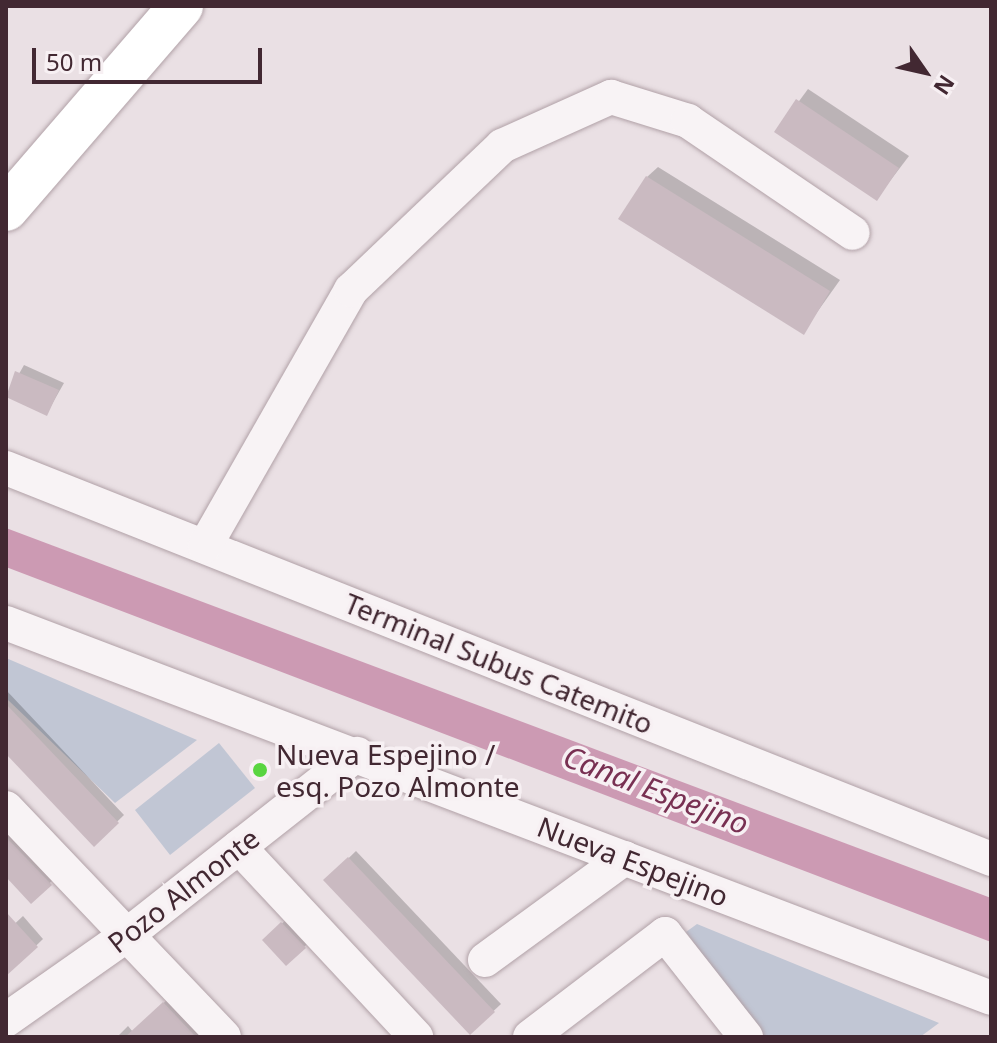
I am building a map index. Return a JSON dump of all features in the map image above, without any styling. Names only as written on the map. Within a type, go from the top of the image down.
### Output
[{"type":"main road","points":[[6,209],[181,6]]},
{"type":"street","points":[[205,546],[351,290],[502,146],[611,97],[688,121],[853,233]]},
{"type":"street","name":"Terminal Subus Catemito","points":[[6,468],[991,859]]},
{"type":"street","name":"Nueva Espejino","points":[[6,623],[357,754],[991,998]]},
{"type":"street","name":"Pozo Almonte","points":[[12,1022],[357,754]]},
{"type":"street","points":[[6,808],[224,1037]]},
{"type":"street","points":[[239,847],[416,1037]]},
{"type":"street","points":[[485,960],[625,858]]},
{"type":"street","points":[[530,1037],[665,934],[746,1037]]},
{"type":"shaded area","points":[[6,658],[197,740],[115,803],[6,698]]},
{"type":"shaded area","points":[[219,743],[255,788],[170,855],[135,810]]},
{"type":"shaded area","points":[[697,924],[939,1023],[920,1037],[763,1037],[686,932]]},
{"type":"water","name":"Canal Espejino","points":[[6,528],[991,898],[991,942],[6,567]]},
{"type":"building","points":[[796,99],[899,168],[877,201],[774,132]]},
{"type":"building","points":[[646,176],[830,291],[804,335],[618,219]]},
{"type":"building","points":[[15,371],[59,390],[47,416],[6,397]]},
{"type":"building","points":[[6,704],[119,823],[94,847],[6,754]]},
{"type":"building","points":[[6,837],[52,885],[31,904],[6,877]]},
{"type":"building","points":[[348,857],[495,1012],[470,1035],[323,880]]},
{"type":"building","points":[[6,912],[38,947],[6,976]]},
{"type":"building","points":[[281,922],[306,948],[286,966],[262,940]]},
{"type":"building","points":[[163,1002],[196,1037],[125,1037]]},
{"type":"place","name":"Nueva Espejino / esq. Pozo Almonte","points":[[260,770]]}]
